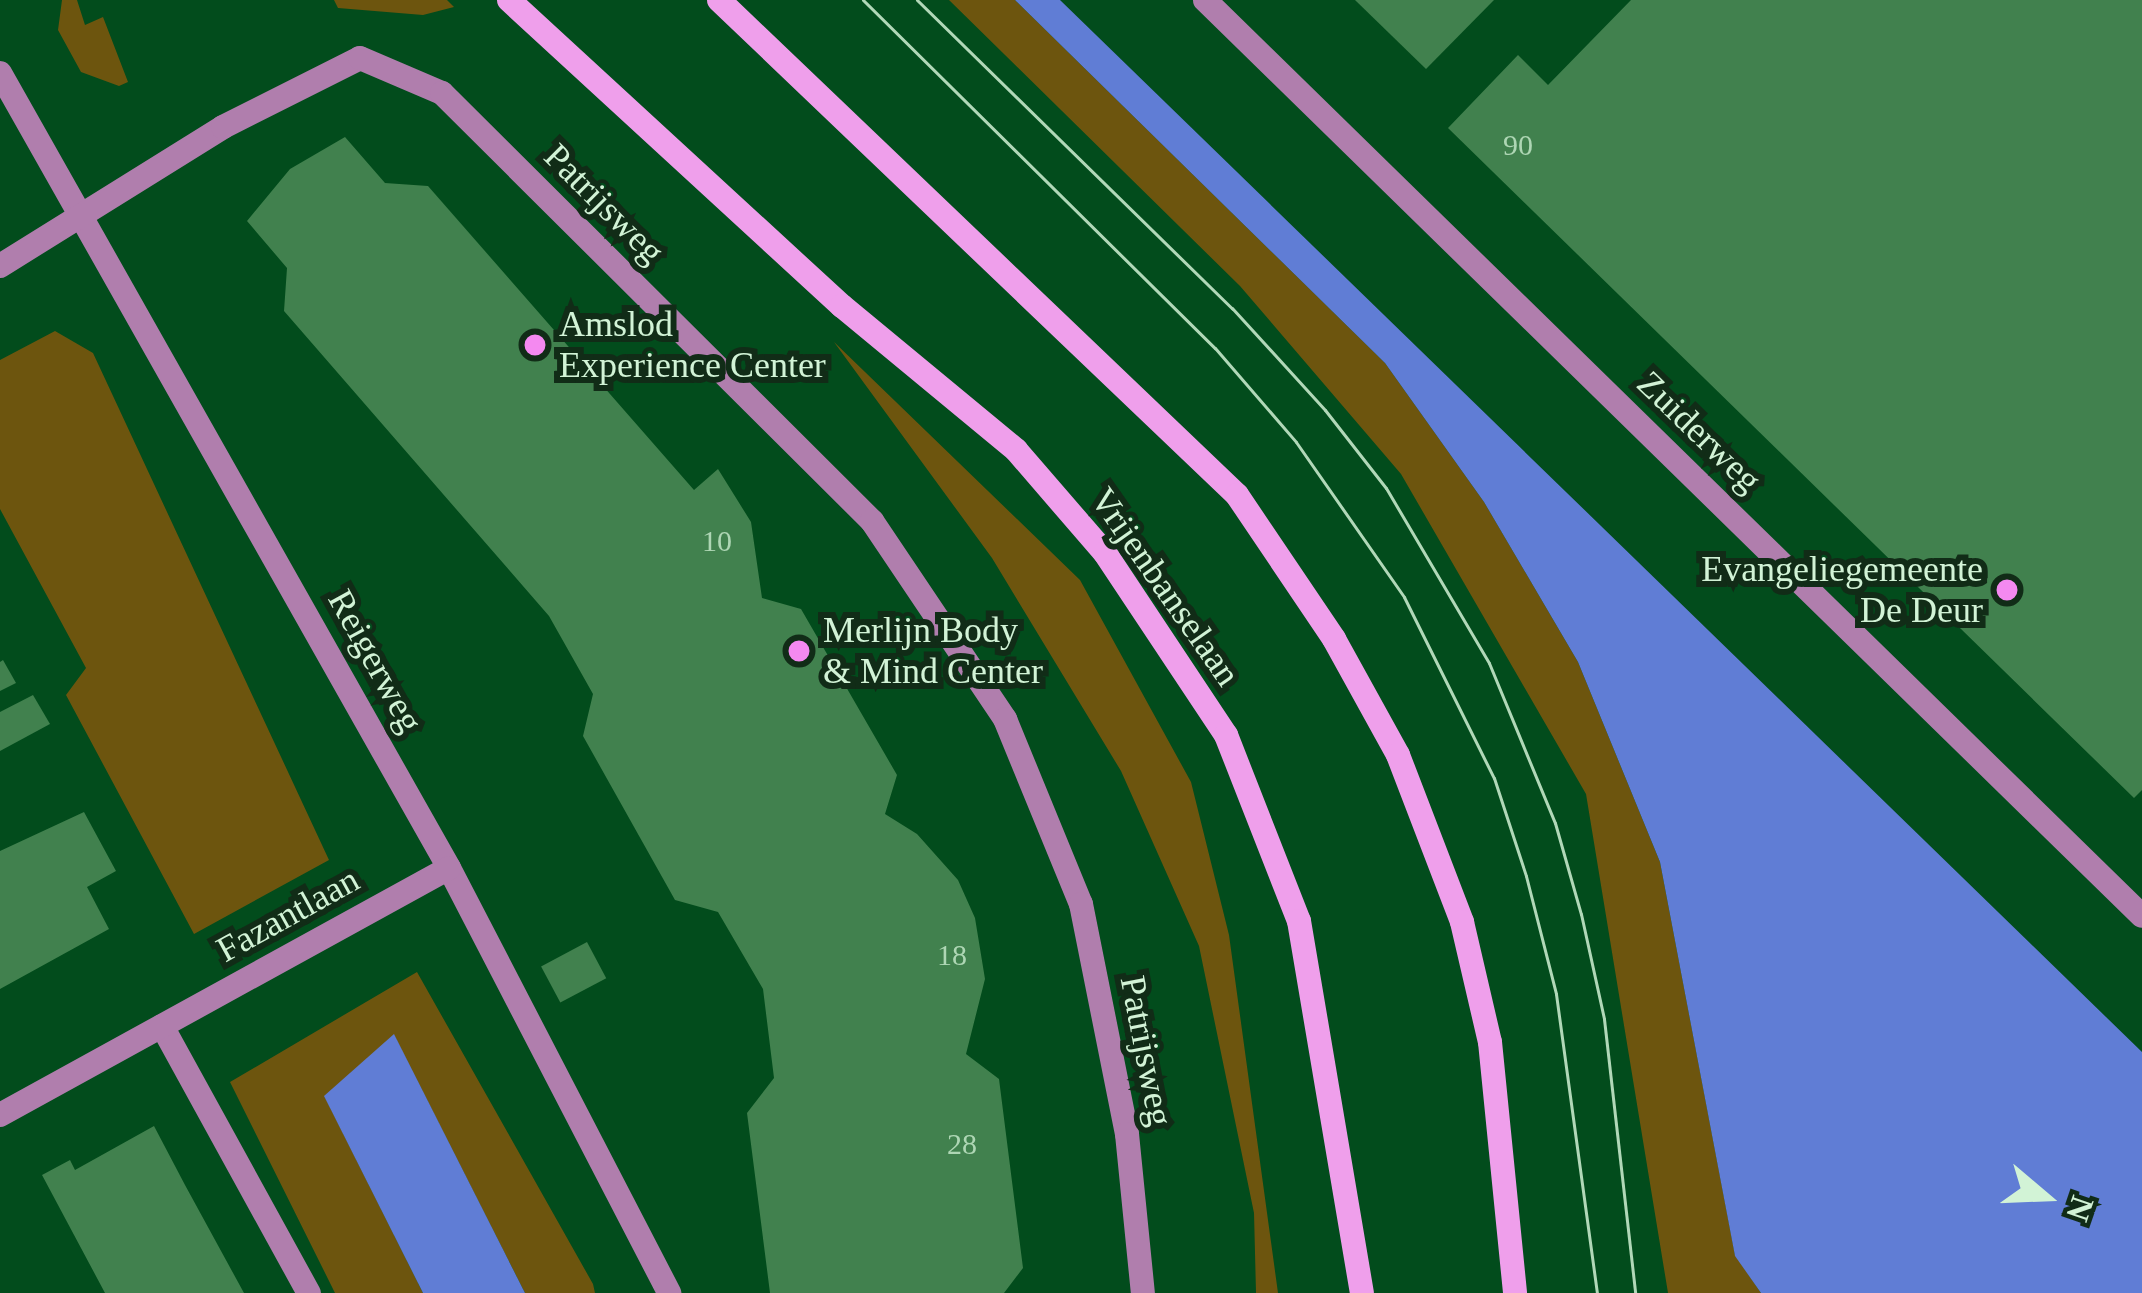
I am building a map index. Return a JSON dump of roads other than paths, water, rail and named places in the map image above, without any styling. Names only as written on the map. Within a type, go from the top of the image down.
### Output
[{"type":"main road","name":"Vrijenbanselaan","points":[[509,0],[842,305],[1016,450],[1105,553],[1226,735],[1299,921],[1362,1293]]},
{"type":"main road","points":[[719,0],[1237,495],[1334,639],[1398,754],[1462,922],[1490,1042],[1515,1293]]},
{"type":"street","name":"Zuiderweg","points":[[1205,0],[2142,916]]},
{"type":"street","name":"Patrijsweg","points":[[87,215],[223,127],[360,58],[442,93],[872,521],[1005,719],[1081,904],[1126,1134],[1143,1293]]},
{"type":"street","name":"Reigerweg","points":[[0,73],[87,215],[449,868],[669,1293]]},
{"type":"street","points":[[0,266],[87,215]]},
{"type":"street","name":"Fazantlaan","points":[[0,1114],[449,868]]},
{"type":"street","points":[[162,1026],[309,1293]]},
{"type":"water","points":[[1015,0],[1060,0],[2142,1052],[2142,1293],[1761,1293],[1735,1256],[1660,862],[1578,662],[1484,502],[1385,363]]},
{"type":"water","points":[[394,1034],[525,1293],[423,1293],[324,1096]]},
{"type":"tram line","points":[[863,0],[1215,348],[1296,442],[1404,597],[1494,778],[1526,876],[1556,994],[1597,1293]]},
{"type":"tram line","points":[[917,0],[1232,308],[1325,410],[1386,488],[1489,663],[1555,823],[1581,914],[1604,1019],[1635,1293]]},
{"type":"place","name":"Amslod Experience Center","points":[[535,345]]},
{"type":"place","name":"Evangeliegemeente De Deur","points":[[2007,590]]},
{"type":"place","name":"Merlijn Body & Mind Center","points":[[799,651]]}]
